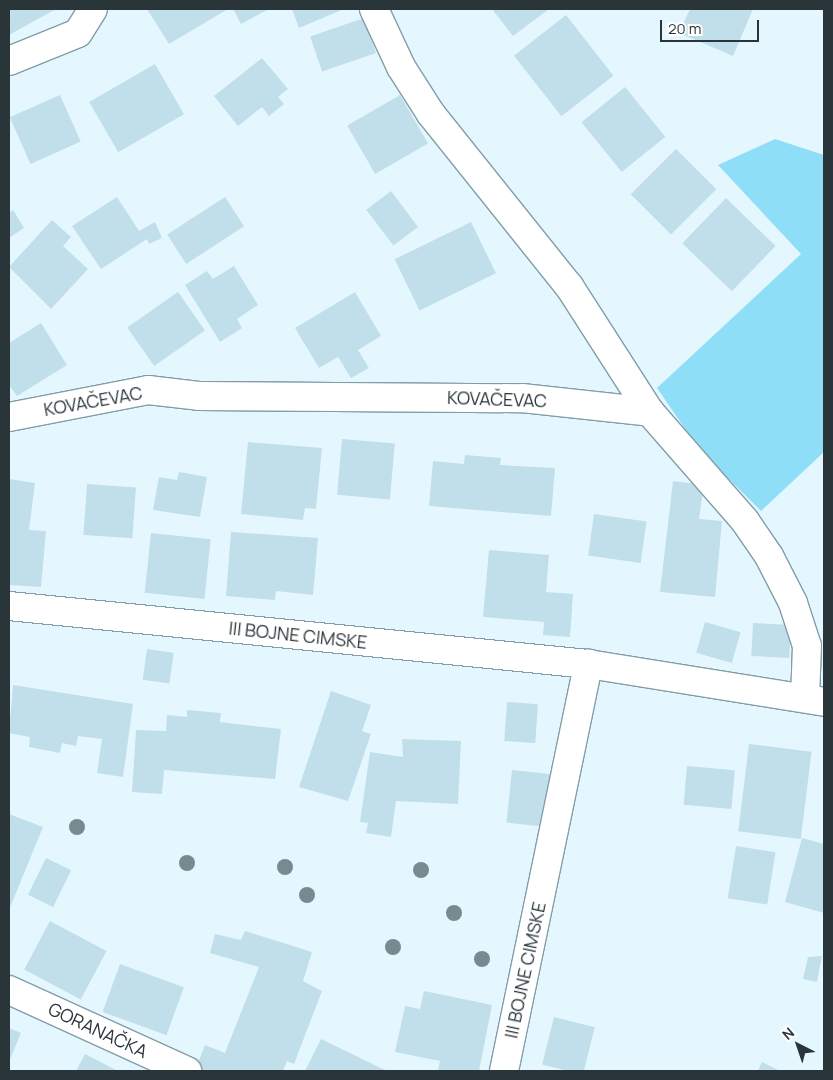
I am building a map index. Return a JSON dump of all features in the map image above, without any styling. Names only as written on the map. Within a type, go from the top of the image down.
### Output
[{"type":"street","points":[[9,61],[78,33],[93,9]]},
{"type":"street","points":[[374,9],[401,67],[431,114],[569,286],[650,412],[745,521],[769,556],[793,603],[807,646],[815,700]]},
{"type":"street","name":"KOVAČEVAC","points":[[9,417],[148,390],[199,396],[522,398],[650,412]]},
{"type":"street","name":"III BOJNE CIMSKE","points":[[9,606],[588,664],[815,700]]},
{"type":"street","name":"III BOJNE CIMSKE","points":[[504,1071],[588,664]]},
{"type":"street","name":"GORANAČKA","points":[[9,990],[187,1071]]},
{"type":"shaded area","points":[[775,139],[824,155],[824,452],[761,511],[699,449],[657,388],[801,254],[718,165]]},
{"type":"building","points":[[9,9],[56,9],[9,35]]},
{"type":"building","points":[[147,9],[228,9],[169,44]]},
{"type":"building","points":[[233,9],[269,9],[241,24]]},
{"type":"building","points":[[292,9],[344,9],[299,28]]},
{"type":"building","points":[[492,9],[549,9],[513,36]]},
{"type":"building","points":[[690,9],[753,9],[733,56],[679,33]]},
{"type":"building","points":[[566,15],[613,76],[561,116],[514,56]]},
{"type":"building","points":[[364,18],[376,53],[322,72],[310,37]]},
{"type":"building","points":[[262,58],[288,89],[278,97],[284,104],[269,116],[262,107],[238,126],[214,96]]},
{"type":"building","points":[[155,64],[184,114],[118,152],[89,102]]},
{"type":"building","points":[[625,87],[665,137],[622,172],[581,122]]},
{"type":"building","points":[[60,95],[81,142],[30,164],[10,117]]},
{"type":"building","points":[[400,95],[428,143],[375,174],[347,126]]},
{"type":"building","points":[[676,149],[716,189],[671,235],[631,194]]},
{"type":"building","points":[[391,191],[418,227],[393,246],[366,210]]},
{"type":"building","points":[[117,197],[139,231],[155,222],[162,238],[149,244],[147,239],[101,269],[72,226]]},
{"type":"building","points":[[225,197],[244,226],[186,264],[167,235]]},
{"type":"building","points":[[726,198],[776,246],[732,291],[682,243]]},
{"type":"building","points":[[13,210],[24,228],[9,238],[9,213]]},
{"type":"building","points":[[52,220],[71,237],[63,246],[88,269],[51,309],[9,267]]},
{"type":"building","points":[[471,222],[496,273],[420,310],[395,259]]},
{"type":"building","points":[[234,266],[258,305],[237,319],[242,328],[220,342],[185,285],[207,271],[213,279]]},
{"type":"building","points":[[178,292],[205,331],[154,366],[127,328]]},
{"type":"building","points":[[355,292],[381,336],[358,350],[369,368],[351,378],[338,357],[319,368],[295,328]]},
{"type":"building","points":[[41,323],[67,365],[17,396],[9,385],[9,343]]},
{"type":"building","points":[[342,439],[395,444],[390,499],[337,495]]},
{"type":"building","points":[[248,442],[322,448],[316,509],[305,508],[303,520],[241,514]]},
{"type":"building","points":[[465,455],[501,458],[500,465],[555,468],[551,516],[429,506],[433,461],[464,464]]},
{"type":"building","points":[[179,472],[207,477],[200,517],[153,510],[159,477],[177,480]]},
{"type":"building","points":[[9,479],[35,483],[29,530],[46,531],[41,587],[9,585]]},
{"type":"building","points":[[673,481],[704,485],[699,519],[722,521],[715,597],[660,592]]},
{"type":"building","points":[[87,484],[136,487],[132,538],[83,535]]},
{"type":"building","points":[[594,514],[646,521],[641,563],[588,556]]},
{"type":"building","points":[[231,532],[318,538],[313,595],[276,591],[275,600],[226,596]]},
{"type":"building","points":[[151,533],[211,539],[204,599],[145,593]]},
{"type":"building","points":[[489,550],[549,555],[546,592],[573,594],[570,637],[543,635],[544,622],[483,617]]},
{"type":"building","points":[[705,622],[741,632],[732,663],[696,653]]},
{"type":"building","points":[[753,623],[791,625],[789,658],[751,656]]},
{"type":"building","points":[[147,649],[174,653],[169,683],[143,680]]},
{"type":"building","points":[[13,685],[133,704],[123,777],[97,773],[102,739],[78,736],[76,746],[62,743],[60,753],[29,747],[30,737],[9,733]]},
{"type":"building","points":[[331,691],[371,705],[362,731],[371,734],[348,801],[299,787]]},
{"type":"building","points":[[507,702],[538,704],[535,743],[504,741]]},
{"type":"building","points":[[187,710],[221,713],[220,722],[281,729],[275,779],[164,770],[162,794],[132,792],[136,730],[166,731],[167,715],[187,717]]},
{"type":"building","points":[[402,739],[461,741],[458,804],[396,801],[391,837],[366,833],[368,823],[360,822],[370,752],[403,757]]},
{"type":"building","points":[[749,744],[812,752],[801,839],[738,831]]},
{"type":"building","points":[[687,766],[735,770],[731,809],[684,805]]},
{"type":"building","points":[[512,770],[552,774],[546,827],[506,823]]},
{"type":"building","points":[[9,814],[43,827],[9,910]]},
{"type":"building","points":[[802,838],[824,844],[824,913],[785,902]]},
{"type":"building","points":[[736,846],[776,852],[767,905],[728,898]]},
{"type":"building","points":[[46,858],[71,870],[53,907],[28,895]]},
{"type":"building","points":[[50,921],[107,951],[81,1000],[24,970]]},
{"type":"building","points":[[245,931],[312,952],[303,981],[322,991],[294,1064],[287,1061],[283,1071],[205,1071],[196,1068],[205,1045],[225,1053],[259,967],[210,953],[215,934],[241,940]]},
{"type":"building","points":[[822,956],[817,982],[803,979],[808,957]]},
{"type":"building","points":[[120,964],[184,987],[166,1035],[103,1012]]},
{"type":"building","points":[[424,991],[492,1005],[479,1071],[438,1071],[440,1061],[395,1052],[405,1006],[420,1009]]},
{"type":"building","points":[[554,1017],[595,1027],[584,1071],[568,1071],[542,1065]]},
{"type":"building","points":[[9,1028],[21,1033],[9,1062]]},
{"type":"building","points":[[321,1039],[387,1071],[305,1071]]},
{"type":"building","points":[[85,1054],[118,1071],[76,1071]]},
{"type":"building","points":[[762,1062],[780,1071],[758,1071]]}]
